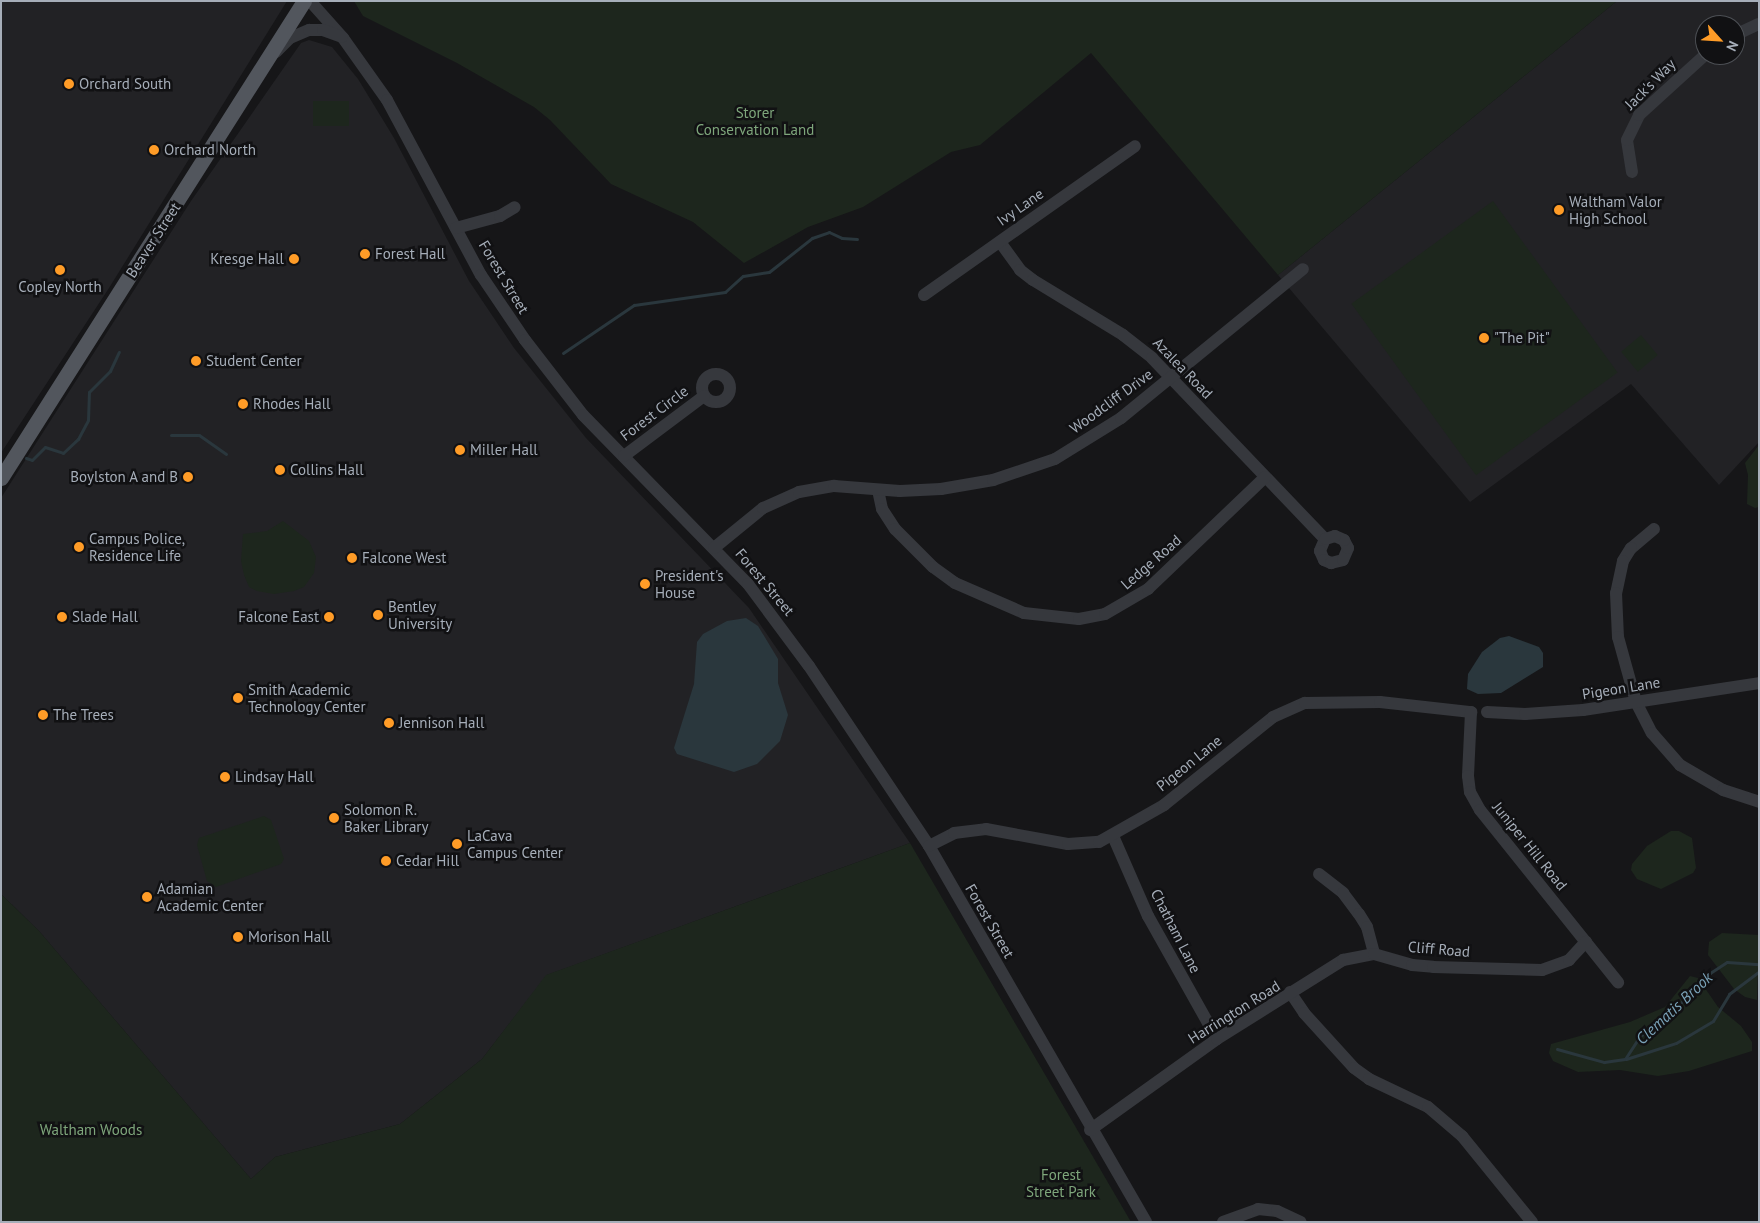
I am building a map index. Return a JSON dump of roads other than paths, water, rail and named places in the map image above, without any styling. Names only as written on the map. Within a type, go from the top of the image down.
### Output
[{"type":"main road","name":"Beaver Street","points":[[1,478],[304,1]]},
{"type":"street","name":"Forest Street","points":[[310,1],[344,38],[390,105],[456,228],[511,322],[573,402],[714,548],[754,592],[791,640],[929,846],[1090,1130],[1146,1222]]},
{"type":"street","points":[[1745,30],[1759,24]]},
{"type":"street","points":[[258,73],[284,44],[300,33],[324,30],[344,38]]},
{"type":"street","name":"Jack's Way","points":[[1632,172],[1627,140],[1639,115],[1695,64]]},
{"type":"street","name":"Ivy Lane","points":[[924,294],[1135,146]]},
{"type":"street","points":[[456,228],[500,216],[515,207]]},
{"type":"street","name":"Azalea Road","points":[[1000,242],[1020,270],[1033,280],[1131,340],[1171,378],[1325,539]]},
{"type":"street","name":"Woodcliff Drive","points":[[714,548],[755,513],[792,494],[824,487],[878,490],[952,488],[993,480],[1035,467],[1102,432],[1171,378],[1303,268]]},
{"type":"street","name":"Forest Circle","points":[[624,456],[704,396]]},
{"type":"street","name":"Ledge Road","points":[[878,490],[882,509],[895,529],[933,567],[955,583],[1024,612],[1079,619],[1105,614],[1148,589],[1265,477]]},
{"type":"street","points":[[1654,529],[1631,548],[1623,561],[1616,593],[1618,637],[1636,702],[1652,733],[1680,765],[1723,790],[1759,802]]},
{"type":"street","name":"Pigeon Lane","points":[[1487,712],[1556,713],[1759,683]]},
{"type":"street","name":"Pigeon Lane","points":[[929,846],[954,833],[986,829],[1068,844],[1084,845],[1113,836],[1164,804],[1250,734],[1288,708],[1305,703],[1380,702],[1471,712]]},
{"type":"street","name":"Juniper Hill Road","points":[[1471,712],[1468,776],[1470,792],[1480,810],[1618,982]]},
{"type":"street","name":"Chatham Lane","points":[[1113,836],[1148,916],[1217,1039]]},
{"type":"street","points":[[1319,874],[1343,892],[1359,914],[1372,940],[1374,954]]},
{"type":"street","name":"Cliff Road","points":[[1290,992],[1343,960],[1374,954],[1433,968],[1542,970],[1569,960],[1586,942]]},
{"type":"street","name":"Harrington Road","points":[[1090,1130],[1217,1039],[1290,992],[1304,1013],[1354,1068],[1369,1079],[1428,1107],[1462,1136],[1532,1222]]},
{"type":"street","points":[[1223,1222],[1258,1209],[1277,1210],[1301,1222]]},
{"type":"waterway","points":[[563,353],[634,305],[725,292],[743,276],[769,272],[812,238],[829,232],[842,238],[857,239]]},
{"type":"waterway","points":[[26,458],[32,460],[45,447],[63,453],[78,439],[88,420],[89,392],[110,371],[119,352]]},
{"type":"waterway","points":[[171,435],[199,435],[226,454]]},
{"type":"waterway","name":"Clematis Brook","points":[[1557,1049],[1604,1062],[1625,1059],[1640,1036],[1661,1023],[1710,973],[1727,962],[1759,964]]},
{"type":"waterway","name":"Clematis Brook","points":[[1626,1059],[1676,1043],[1713,1021],[1729,994],[1759,971]]},
{"type":"place","name":"Orchard South","points":[[69,84]]},
{"type":"place","name":"Orchard North","points":[[154,150]]},
{"type":"place","name":"Waltham Valor High School","points":[[1559,210]]},
{"type":"place","name":"Forest Hall","points":[[365,254]]},
{"type":"place","name":"Kresge Hall","points":[[294,259]]},
{"type":"place","name":"Copley North","points":[[60,270]]},
{"type":"place","name":"\"The Pit\"","points":[[1484,338]]},
{"type":"place","name":"Student Center","points":[[196,361]]},
{"type":"place","name":"Rhodes Hall","points":[[243,404]]},
{"type":"place","name":"Miller Hall","points":[[460,450]]},
{"type":"place","name":"Collins Hall","points":[[280,470]]},
{"type":"place","name":"Boylston A and B","points":[[188,477]]},
{"type":"place","name":"Campus Police, Residence Life","points":[[79,547]]},
{"type":"place","name":"Falcone West","points":[[352,558]]},
{"type":"place","name":"President's House","points":[[645,584]]},
{"type":"place","name":"Bentley University","points":[[378,615]]},
{"type":"place","name":"Slade Hall","points":[[62,617]]},
{"type":"place","name":"Falcone East","points":[[329,617]]},
{"type":"place","name":"Smith Academic Technology Center","points":[[238,698]]},
{"type":"place","name":"The Trees","points":[[43,715]]},
{"type":"place","name":"Jennison Hall","points":[[389,723]]},
{"type":"place","name":"Lindsay Hall","points":[[225,777]]},
{"type":"place","name":"Solomon R. Baker Library","points":[[334,818]]},
{"type":"place","name":"LaCava Campus Center","points":[[457,844]]},
{"type":"place","name":"Cedar Hill","points":[[386,861]]},
{"type":"place","name":"Adamian Academic Center","points":[[147,897]]},
{"type":"place","name":"Morison Hall","points":[[238,937]]},
{"type":"park label","name":"Storer Conservation Land","points":[[755,120]]},
{"type":"park label","name":"Waltham Woods","points":[[91,1130]]},
{"type":"park label","name":"Forest Street Park","points":[[1061,1182]]}]
